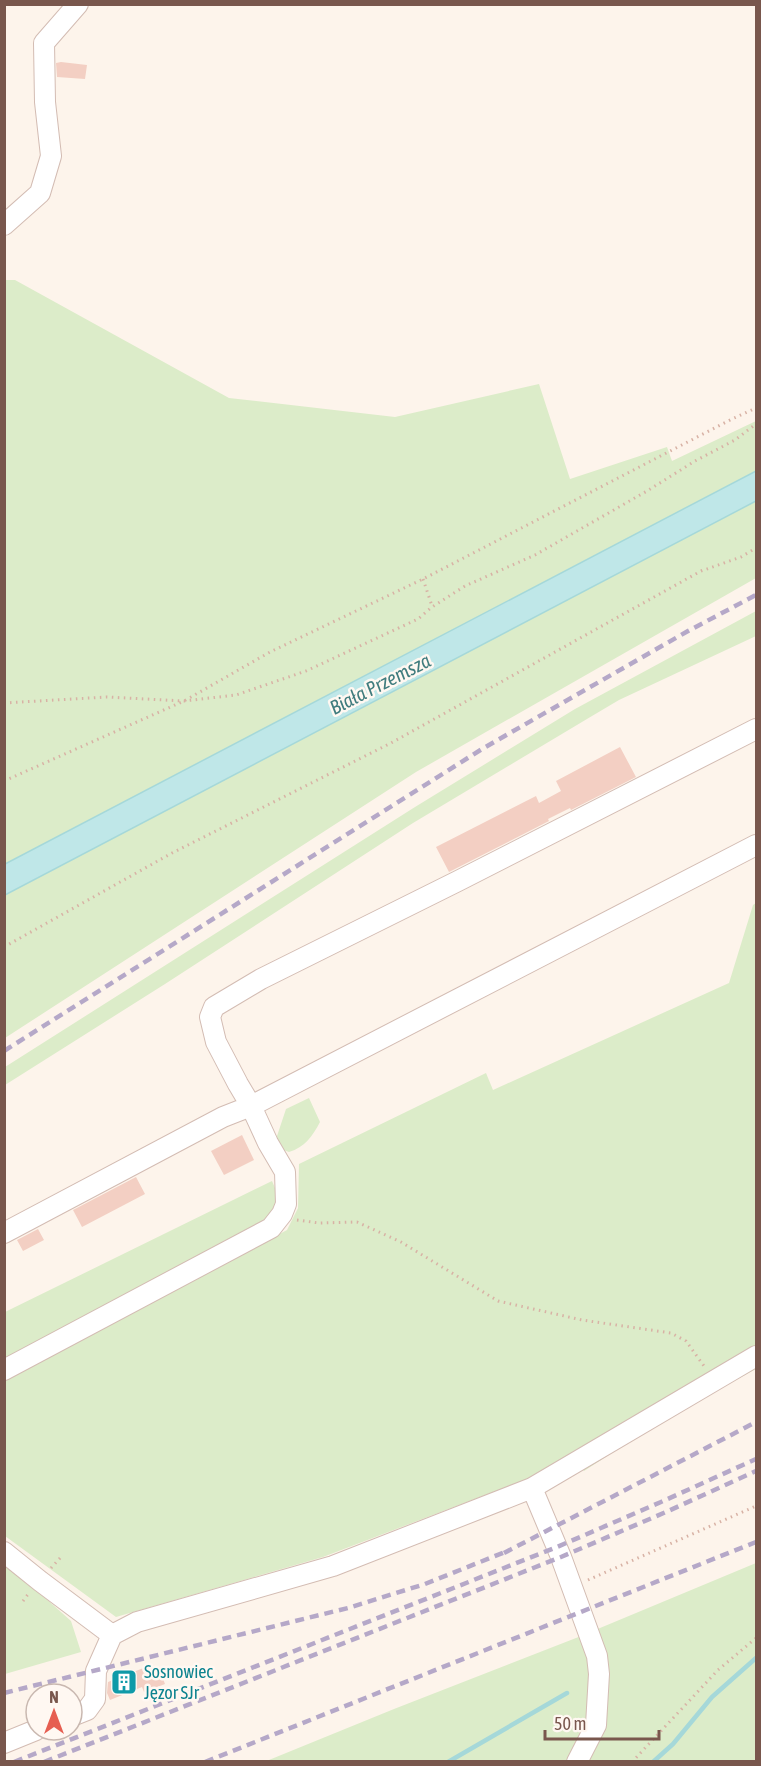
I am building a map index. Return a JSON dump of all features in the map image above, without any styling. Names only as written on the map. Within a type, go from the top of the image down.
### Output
[{"type":"street","points":[[4,225],[40,193],[51,156],[45,102],[44,43],[78,4]]},
{"type":"street","points":[[4,1370],[271,1228],[282,1214],[286,1204],[285,1172],[216,1042],[210,1017],[214,1007],[261,979],[756,729]]},
{"type":"street","points":[[4,1233],[756,845]]},
{"type":"street","points":[[84,1711],[95,1699],[96,1671],[112,1635],[137,1622],[333,1566],[532,1488],[756,1356]]},
{"type":"street","points":[[532,1488],[597,1656],[599,1674],[596,1725],[577,1761]]},
{"type":"street","points":[[4,1551],[112,1635]]},
{"type":"street","points":[[4,1743],[24,1735]]},
{"type":"path","points":[[4,781],[184,701],[270,652],[423,579],[756,408]]},
{"type":"path","points":[[4,703],[107,697],[184,701],[236,695],[306,671],[418,619],[465,586],[535,555],[647,491],[694,461],[735,440],[756,424]]},
{"type":"path","points":[[4,947],[172,853],[392,743],[701,571],[741,557],[756,548]]},
{"type":"path","points":[[423,579],[432,607]]},
{"type":"path","points":[[286,1204],[297,1220],[319,1223],[357,1222],[400,1242],[498,1301],[582,1320],[671,1333],[686,1341],[714,1380]]},
{"type":"path","points":[[572,1587],[756,1506]]},
{"type":"path","points":[[632,1761],[718,1670],[756,1638]]},
{"type":"green space","points":[[5,280],[15,280],[229,398],[395,417],[539,384],[570,479],[667,447],[672,461],[756,421],[756,471],[5,864]]},
{"type":"green space","points":[[756,501],[756,578],[416,772],[5,1038],[5,895]]},
{"type":"green space","points":[[756,611],[756,636],[619,700],[413,823],[5,1085],[5,1067],[415,807],[575,709]]},
{"type":"green space","points":[[756,903],[756,1369],[668,1417],[584,1471],[571,1453],[527,1479],[323,1557],[116,1617],[5,1536],[5,1381],[287,1230],[298,1208],[299,1164],[486,1073],[493,1090],[729,983],[753,905]]},
{"type":"green space","points":[[309,1098],[320,1122],[314,1132],[308,1141],[295,1150],[289,1152],[278,1148],[276,1139],[286,1109]]},
{"type":"green space","points":[[272,1181],[278,1195],[279,1210],[271,1220],[5,1360],[5,1312]]},
{"type":"green space","points":[[5,1562],[71,1621],[81,1652],[5,1674]]},
{"type":"green space","points":[[756,1563],[756,1761],[264,1762],[576,1638]]},
{"type":"water","name":"Biała Przemsza","points":[[756,471],[756,501],[5,895],[5,864]]},
{"type":"building","points":[[56,63],[87,65],[85,79],[57,77]]},
{"type":"building","points":[[620,747],[636,777],[548,819],[549,821],[449,872],[436,847],[536,796],[539,803],[561,791],[556,781]]},
{"type":"building","points":[[242,1135],[254,1160],[224,1175],[211,1151]]},
{"type":"building","points":[[136,1177],[145,1194],[82,1227],[73,1210]]},
{"type":"building","points":[[38,1229],[44,1240],[23,1251],[17,1240]]},
{"type":"building","name":"Sosnowiec Jęzor SJr","points":[[146,1667],[149,1676],[160,1671],[165,1684],[144,1692],[142,1687],[110,1700],[107,1693],[108,1682]]},
{"type":"waterway","points":[[653,1762],[673,1744],[712,1697],[756,1658]]},
{"type":"waterway","points":[[448,1762],[567,1693]]},
{"type":"railway","points":[[4,1051],[482,749],[688,631],[756,595]]},
{"type":"railway","points":[[504,1553],[756,1422]]},
{"type":"railway","points":[[14,1762],[557,1547],[756,1459]]},
{"type":"railway","points":[[44,1762],[561,1557],[756,1471]]},
{"type":"railway","points":[[205,1762],[756,1542]]},
{"type":"railway","points":[[4,1693],[348,1608],[425,1584],[510,1550]]},
{"type":"place","name":"Sosnowiec Jęzor SJr","points":[[124,1682]]}]
